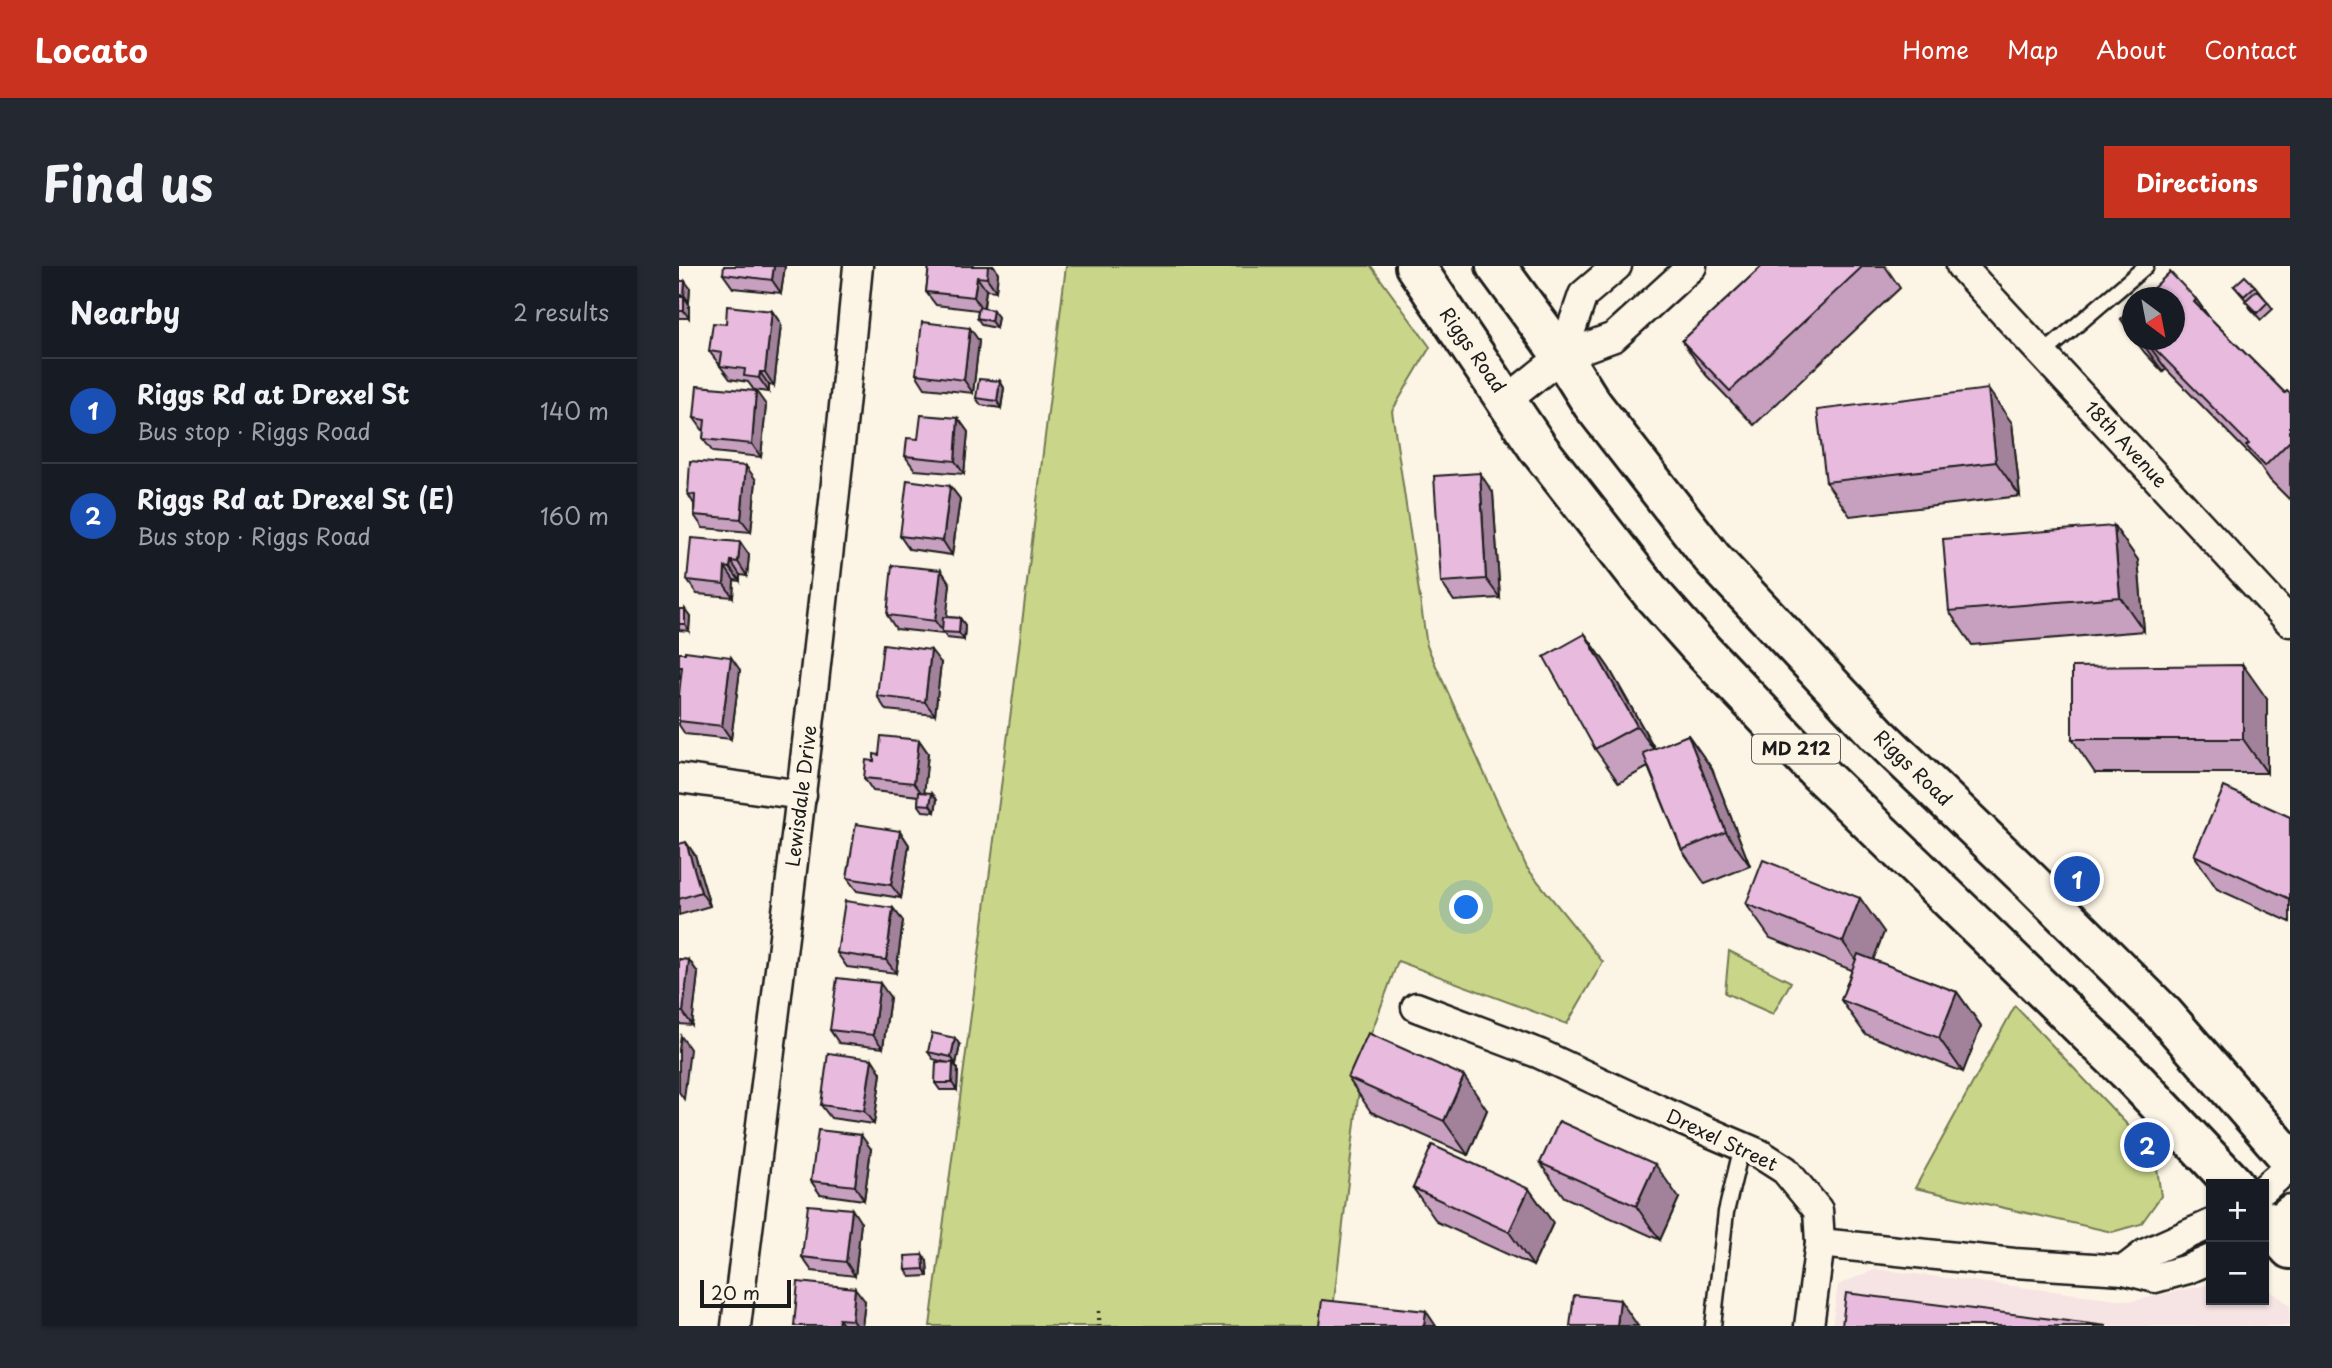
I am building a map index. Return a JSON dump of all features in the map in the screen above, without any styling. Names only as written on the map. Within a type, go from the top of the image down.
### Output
[{"type":"main road","name":"Riggs Road","points":[[1415,266],[1538,448],[1653,595],[1820,774],[2127,1071],[2229,1179]]},
{"type":"main road","name":"Riggs Road","points":[[1496,266],[1562,356],[1592,404],[1712,558],[1878,735],[2164,1014],[2290,1159]]},
{"type":"street","name":"Lewisdale Drive","points":[[736,1326],[802,795],[839,470],[858,266]]},
{"type":"street","points":[[1562,356],[1583,295],[1617,266]]},
{"type":"street","points":[[1562,356],[1614,337],[1692,266]]},
{"type":"street","name":"18th Avenue","points":[[1961,266],[2290,622]]},
{"type":"street","name":"Riggs Road","points":[[1507,400],[1562,356]]},
{"type":"street","points":[[679,778],[802,795]]},
{"type":"street","name":"Drexel Street","points":[[1416,1007],[1541,1054],[1682,1121],[1760,1154],[1785,1170],[1818,1210],[1820,1243],[1809,1326]]},
{"type":"street","points":[[2269,1185],[2290,1166]]},
{"type":"street","points":[[2124,1270],[2146,1254],[2206,1226]]},
{"type":"street","points":[[1820,1243],[2014,1263],[2124,1270],[2155,1278],[2206,1261]]},
{"type":"lane","points":[[2043,355],[2146,266]]},
{"type":"lane","points":[[1713,1326],[1726,1212],[1742,1146]]},
{"type":"path","points":[[1099,1311],[1099,1326]]},
{"type":"shaded area","points":[[1876,1269],[2133,1301],[2206,1285],[2206,1305],[2269,1305],[2269,1290],[2290,1305],[2290,1326],[1832,1326],[1838,1285]]},
{"type":"green space","points":[[1066,266],[1371,266],[1430,347],[1392,411],[1427,646],[1527,868],[1603,962],[1567,1024],[1398,961],[1363,1055],[1331,1326],[930,1326],[1014,688]]},
{"type":"green space","points":[[1729,951],[1791,982],[1773,1014],[1725,993]]},
{"type":"green space","points":[[2015,1006],[2155,1154],[2161,1196],[2141,1224],[2112,1232],[1915,1188]]},
{"type":"building","points":[[724,266],[774,266],[772,280],[723,274]]},
{"type":"building","points":[[929,266],[988,266],[987,278],[977,277],[974,297],[926,292]]},
{"type":"building","points":[[1762,266],[1863,266],[1730,391],[1682,341]]},
{"type":"building","points":[[2170,272],[2184,287],[2154,287]]},
{"type":"building","points":[[2245,276],[2255,286],[2244,296],[2234,286]]},
{"type":"building","points":[[679,281],[685,281],[684,295],[679,295]]},
{"type":"building","points":[[2185,288],[2196,299],[2194,302],[2285,393],[2287,391],[2290,394],[2290,441],[2265,466],[2246,446],[2249,444],[2156,350],[2185,350]]},
{"type":"building","points":[[2257,290],[2268,302],[2257,313],[2245,301]]},
{"type":"building","points":[[679,297],[684,297],[684,311],[679,311]]},
{"type":"building","points":[[727,306],[772,311],[765,372],[760,372],[759,378],[744,376],[745,369],[720,366],[722,353],[709,351],[713,323],[726,324]]},
{"type":"building","points":[[979,307],[993,310],[991,321],[977,318]]},
{"type":"building","points":[[922,322],[970,328],[964,380],[916,374]]},
{"type":"building","points":[[979,379],[1000,381],[997,401],[976,398]]},
{"type":"building","points":[[697,386],[756,391],[752,444],[703,439],[705,420],[694,418]]},
{"type":"building","points":[[1988,389],[1996,462],[1826,482],[1817,410]]},
{"type":"building","points":[[921,415],[958,418],[955,461],[905,456],[907,438],[918,439]]},
{"type":"building","points":[[690,461],[746,466],[741,519],[694,515],[695,495],[688,494]]},
{"type":"building","points":[[1480,473],[1486,579],[1441,582],[1434,476]]},
{"type":"building","points":[[907,480],[950,486],[943,541],[900,536]]},
{"type":"building","points":[[2114,526],[2120,597],[1949,611],[1943,539]]},
{"type":"building","points":[[691,538],[740,542],[738,562],[731,561],[730,568],[725,567],[724,584],[687,580]]},
{"type":"building","points":[[892,565],[941,570],[935,621],[887,615]]},
{"type":"building","points":[[679,609],[685,609],[685,624],[679,624]]},
{"type":"building","points":[[943,617],[960,618],[959,633],[942,632]]},
{"type":"building","points":[[1585,634],[1637,726],[1595,749],[1544,657]]},
{"type":"building","points":[[883,644],[931,650],[925,702],[877,696]]},
{"type":"building","points":[[685,651],[731,657],[722,726],[679,721],[682,667],[679,667],[679,653]]},
{"type":"building","points":[[2243,665],[2243,739],[2072,739],[2072,667]]},
{"type":"building","points":[[1688,735],[1726,832],[1682,850],[1643,753]]},
{"type":"building","points":[[881,736],[919,740],[914,783],[864,778],[866,760],[874,761],[874,754],[879,755]]},
{"type":"building","points":[[2224,787],[2290,817],[2290,899],[2194,855]]},
{"type":"building","points":[[919,792],[932,793],[930,805],[918,804]]},
{"type":"building","points":[[856,824],[900,831],[891,885],[847,878]]},
{"type":"building","points":[[686,842],[701,892],[679,899],[679,844]]},
{"type":"building","points":[[1763,860],[1860,898],[1843,942],[1746,904]]},
{"type":"building","points":[[845,901],[893,908],[886,960],[837,953]]},
{"type":"building","points":[[1858,954],[1957,992],[1939,1038],[1841,1000]]},
{"type":"building","points":[[679,959],[689,960],[683,1012],[679,1012]]},
{"type":"building","points":[[837,978],[880,983],[873,1035],[830,1030]]},
{"type":"building","points":[[932,1033],[955,1038],[951,1057],[928,1052]]},
{"type":"building","points":[[1368,1033],[1464,1076],[1444,1121],[1348,1078]]},
{"type":"building","points":[[828,1053],[872,1059],[864,1111],[821,1105]]},
{"type":"building","points":[[936,1062],[953,1063],[952,1083],[935,1083]]},
{"type":"building","points":[[1559,1121],[1655,1164],[1636,1206],[1540,1163]]},
{"type":"building","points":[[818,1130],[861,1135],[855,1186],[811,1181]]},
{"type":"building","points":[[1432,1145],[1529,1189],[1509,1232],[1413,1188]]},
{"type":"building","points":[[808,1205],[852,1209],[846,1262],[802,1257]]},
{"type":"building","points":[[923,1255],[924,1269],[906,1270],[905,1256]]},
{"type":"building","points":[[798,1282],[855,1288],[852,1320],[839,1319],[838,1326],[794,1326]]},
{"type":"building","points":[[1846,1293],[2107,1326],[1842,1326]]},
{"type":"building","points":[[1574,1295],[1620,1300],[1617,1326],[1570,1326]]},
{"type":"building","points":[[1322,1300],[1426,1311],[1424,1326],[1319,1326]]},
{"type":"place","name":"Riggs Rd at Drexel St","points":[[2077,879]]},
{"type":"place","name":"Riggs Rd at Drexel St (E)","points":[[2147,1145]]}]
